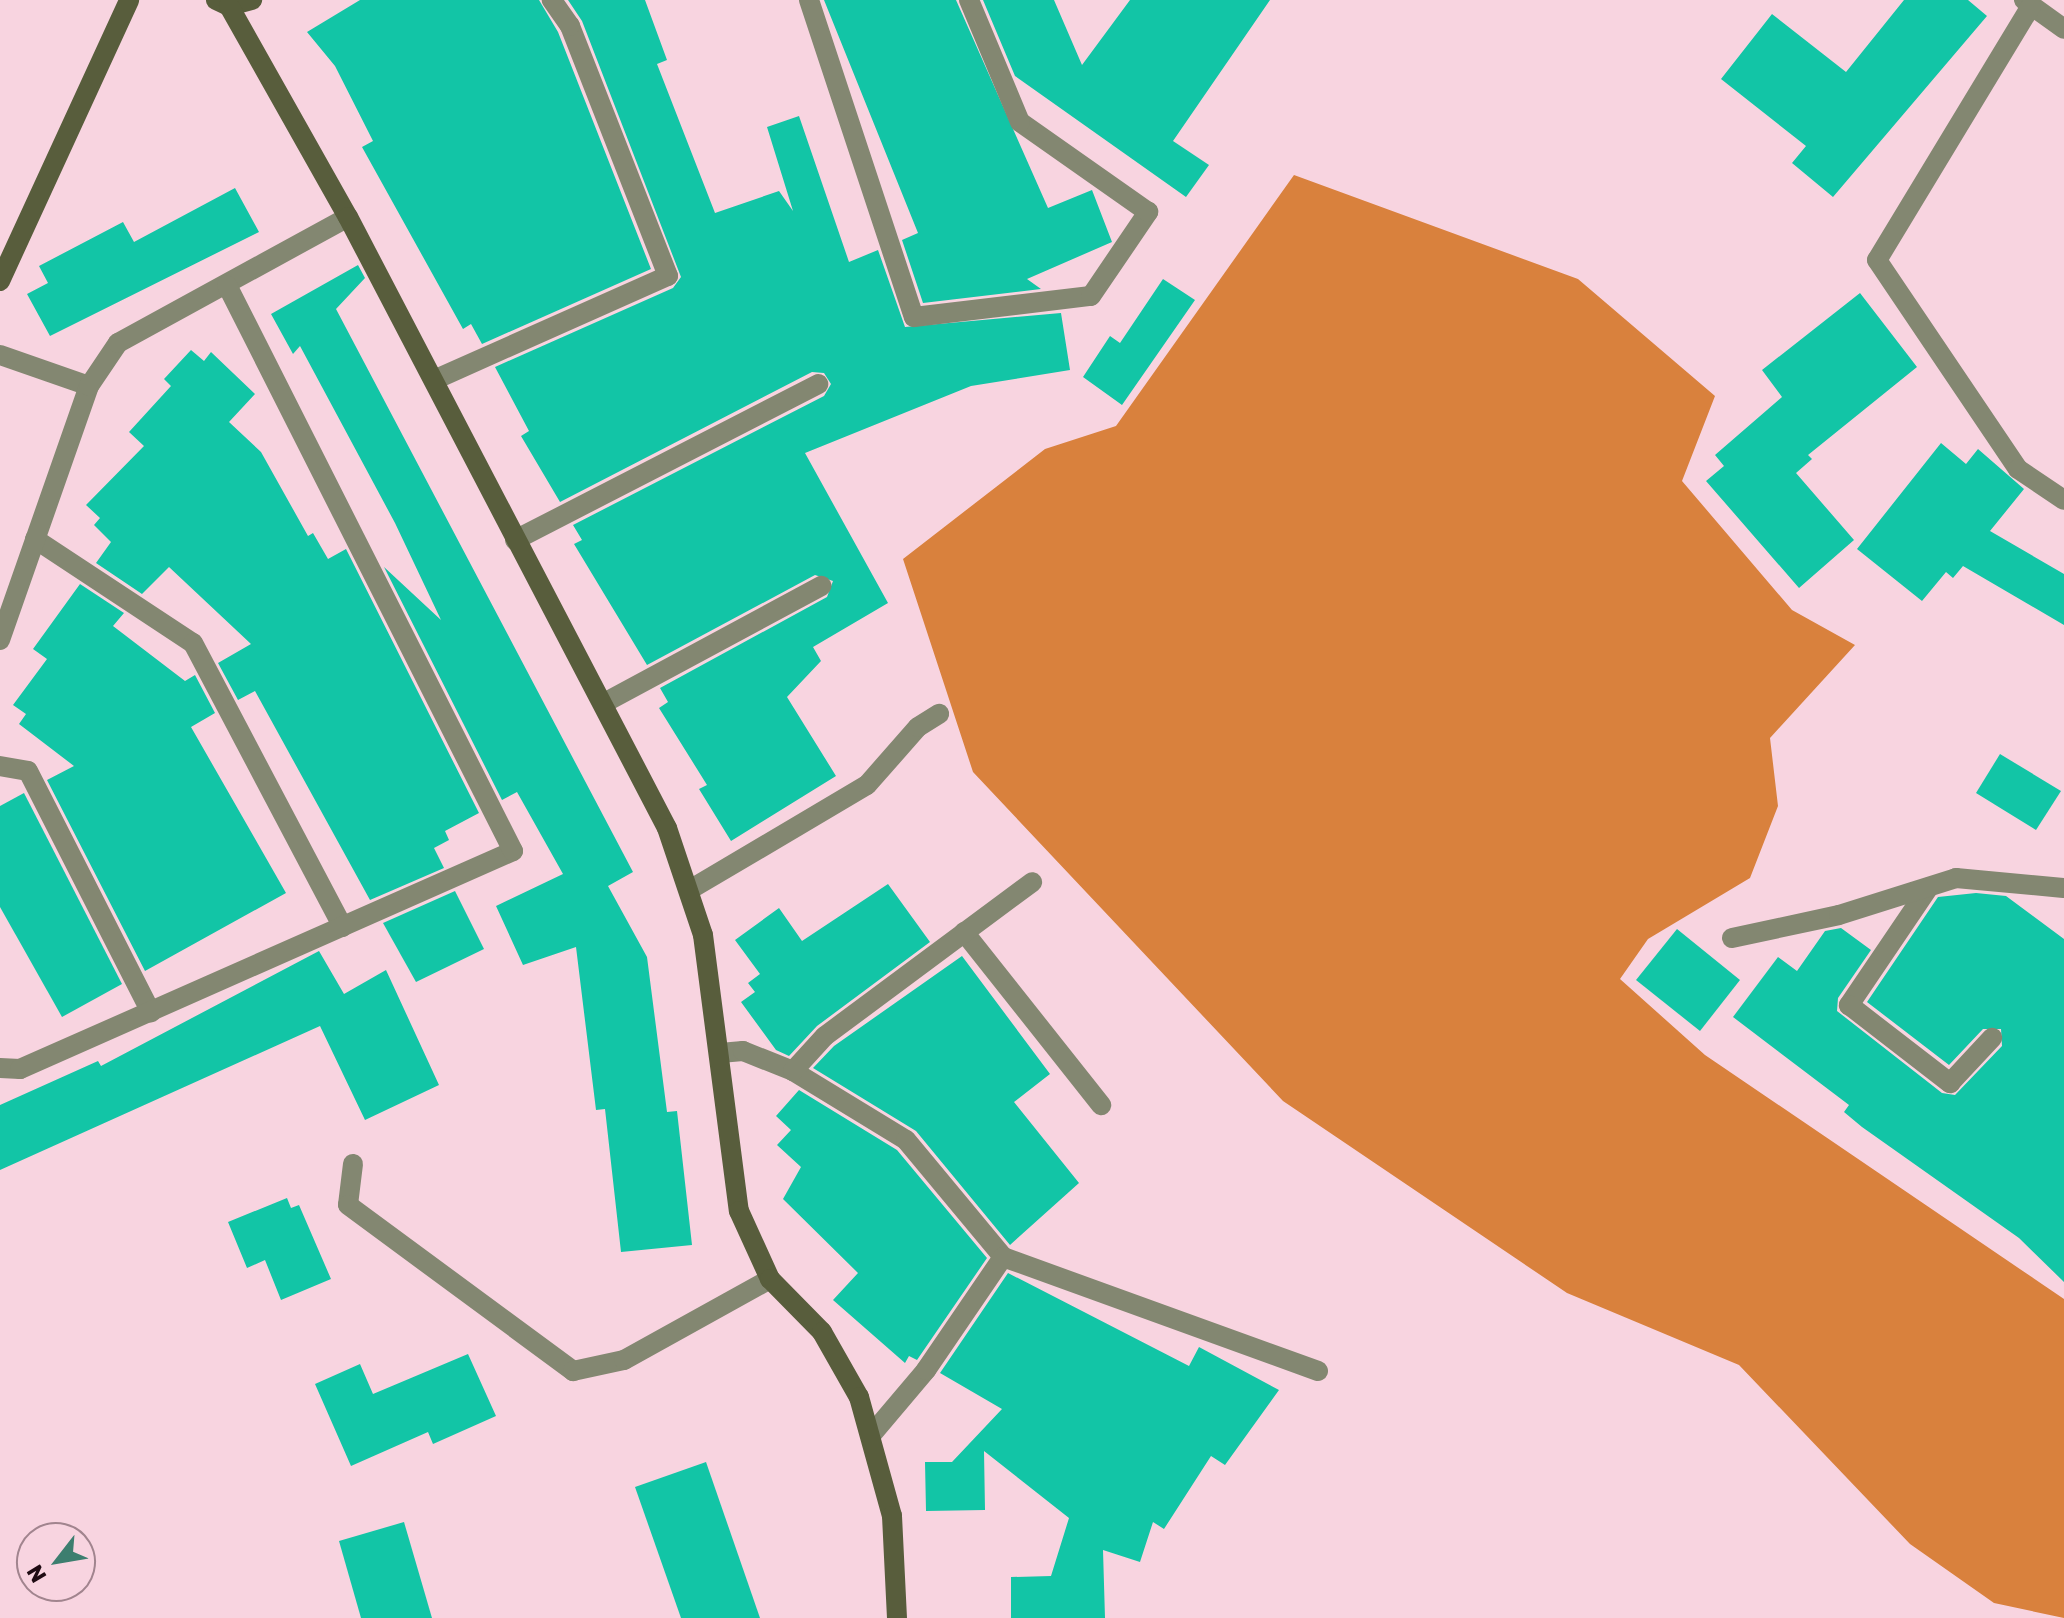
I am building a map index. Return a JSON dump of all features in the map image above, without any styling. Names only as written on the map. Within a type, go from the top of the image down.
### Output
[{"type":"street","points":[[0,281],[129,0]]},
{"type":"street","points":[[252,0],[223,3],[348,217],[515,540],[604,703],[691,889],[720,1053],[737,1200],[770,1279],[822,1332],[872,1434],[892,1516],[897,1618]]},
{"type":"street","points":[[434,380],[668,276],[570,26],[552,0]]},
{"type":"street","points":[[809,0],[914,317],[1091,296],[1148,212],[1020,122],[969,0]]},
{"type":"street","points":[[2064,29],[2028,3],[1877,260],[2018,469],[2064,500]]},
{"type":"street","points":[[0,640],[89,386],[118,343],[348,217]]},
{"type":"street","points":[[0,1068],[20,1069],[513,851],[227,285]]},
{"type":"street","points":[[0,355],[89,386]]},
{"type":"street","points":[[515,540],[818,384]]},
{"type":"street","points":[[35,539],[193,643],[343,927]]},
{"type":"street","points":[[604,703],[821,586]]},
{"type":"street","points":[[691,889],[867,785],[918,727],[939,714]]},
{"type":"street","points":[[0,766],[28,771],[151,1012]]},
{"type":"street","points":[[1732,938],[1839,915],[1956,878],[2064,888]]},
{"type":"street","points":[[793,1071],[825,1036],[1032,882]]},
{"type":"street","points":[[1929,887],[1849,1005],[1950,1083],[1992,1038]]},
{"type":"street","points":[[964,932],[1101,1105]]},
{"type":"street","points":[[720,1053],[743,1051],[793,1071],[906,1140],[1003,1257],[1318,1371]]},
{"type":"street","points":[[353,1164],[348,1205],[573,1371],[624,1360],[770,1279]]},
{"type":"street","points":[[872,1434],[926,1370],[1003,1257]]},
{"type":"shaded area","points":[[1294,175],[1578,279],[1715,396],[1682,481],[1792,610],[1855,645],[1770,738],[1778,806],[1750,878],[1648,939],[1620,979],[1705,1055],[2064,1299],[2064,1618],[1994,1603],[1910,1544],[1739,1365],[1567,1293],[1283,1101],[973,772],[903,559],[1045,449],[1116,426]]},
{"type":"building","points":[[360,0],[539,0],[558,32],[651,269],[482,344],[471,324],[463,329],[362,147],[373,141],[335,66],[307,32]]},
{"type":"building","points":[[568,0],[645,0],[667,60],[657,64],[715,213],[779,191],[793,211],[767,127],[799,116],[849,262],[878,250],[905,327],[1061,313],[1070,370],[971,386],[805,453],[888,603],[813,647],[821,661],[787,697],[836,776],[731,841],[699,789],[707,785],[659,708],[668,702],[660,688],[827,597],[833,581],[815,575],[647,665],[574,544],[582,540],[573,525],[824,396],[831,384],[824,373],[812,372],[560,502],[521,436],[529,431],[495,367],[673,288],[681,277],[582,21]]},
{"type":"building","points":[[824,0],[956,0],[1048,208],[1092,190],[1112,242],[1027,279],[1041,289],[923,303],[902,240],[918,233]]},
{"type":"building","points":[[983,0],[1054,0],[1082,65],[1130,0],[1270,0],[1173,141],[1209,165],[1186,197],[1015,76]]},
{"type":"building","points":[[1904,0],[1968,0],[1987,16],[1833,197],[1792,163],[1806,146],[1721,79],[1772,14],[1846,72]]},
{"type":"building","points":[[235,188],[259,232],[50,336],[27,294],[48,283],[39,266],[123,222],[134,242]]},
{"type":"building","points":[[358,265],[365,278],[336,309],[633,872],[608,886],[647,957],[667,1112],[677,1111],[692,1245],[621,1252],[605,1109],[596,1110],[576,947],[523,965],[496,906],[563,874],[517,792],[502,800],[384,567],[441,620],[395,523],[300,346],[293,354],[271,314]]},
{"type":"building","points":[[1163,279],[1195,300],[1122,405],[1083,377],[1110,336],[1120,343]]},
{"type":"building","points":[[1860,293],[1917,367],[1808,455],[1812,459],[1796,473],[1854,540],[1799,588],[1706,481],[1724,466],[1715,455],[1782,397],[1762,370]]},
{"type":"building","points":[[191,350],[204,361],[211,352],[255,394],[229,422],[261,452],[308,536],[313,533],[328,559],[346,549],[479,813],[445,831],[449,840],[434,848],[444,868],[370,900],[255,691],[238,700],[218,663],[251,644],[169,567],[142,594],[96,563],[111,542],[94,525],[100,518],[86,505],[144,446],[129,432],[171,386],[164,379]]},
{"type":"building","points":[[1941,443],[1966,464],[1978,449],[2024,489],[1990,531],[2064,574],[2064,625],[1963,566],[1953,578],[1946,572],[1922,601],[1857,549]]},
{"type":"building","points":[[80,584],[124,613],[113,626],[185,681],[195,675],[215,713],[191,727],[286,893],[145,971],[47,780],[74,766],[19,724],[26,714],[13,705],[47,659],[33,649]]},
{"type":"building","points":[[2000,754],[2061,791],[2036,830],[1976,793]]},
{"type":"building","points":[[24,793],[122,984],[62,1017],[0,907],[0,806]]},
{"type":"building","points":[[888,884],[930,942],[817,1026],[789,1056],[776,1050],[741,1002],[755,992],[748,983],[760,974],[735,940],[779,908],[802,941]]},
{"type":"building","points":[[455,891],[484,949],[416,982],[383,923]]},
{"type":"building","points":[[1976,893],[2006,896],[2064,939],[2064,1282],[2019,1238],[1862,1127],[1844,1112],[1849,1105],[1733,1017],[1778,957],[1797,971],[1825,931],[1841,928],[1871,950],[1838,998],[1837,1011],[1942,1093],[1955,1095],[2002,1046],[2001,1029],[1983,1029],[1949,1065],[1867,1002],[1938,897]]},
{"type":"building","points":[[1677,929],[1740,980],[1700,1031],[1636,980]]},
{"type":"building","points":[[319,951],[344,994],[386,970],[439,1085],[365,1120],[320,1026],[0,1170],[0,1105],[98,1061],[101,1066]]},
{"type":"building","points":[[962,956],[1050,1074],[1014,1102],[1079,1183],[1010,1245],[916,1131],[813,1068],[834,1046]]},
{"type":"building","points":[[799,1090],[897,1150],[987,1258],[917,1360],[909,1356],[905,1363],[833,1300],[858,1273],[783,1199],[801,1167],[777,1145],[791,1130],[776,1116]]},
{"type":"building","points":[[287,1198],[291,1208],[299,1205],[331,1279],[281,1300],[265,1260],[247,1268],[228,1222]]},
{"type":"building","points":[[1008,1273],[1189,1366],[1199,1347],[1279,1390],[1225,1465],[1211,1456],[1164,1529],[1153,1522],[1140,1562],[1103,1550],[1105,1618],[1011,1618],[1011,1577],[1051,1576],[1069,1518],[984,1451],[985,1510],[926,1511],[925,1462],[952,1462],[1002,1409],[940,1373]]},
{"type":"building","points":[[468,1354],[496,1416],[433,1444],[428,1432],[351,1466],[315,1384],[360,1364],[373,1394]]},
{"type":"building","points":[[706,1462],[760,1618],[681,1618],[635,1487]]},
{"type":"building","points":[[404,1522],[432,1618],[361,1618],[339,1541]]}]
